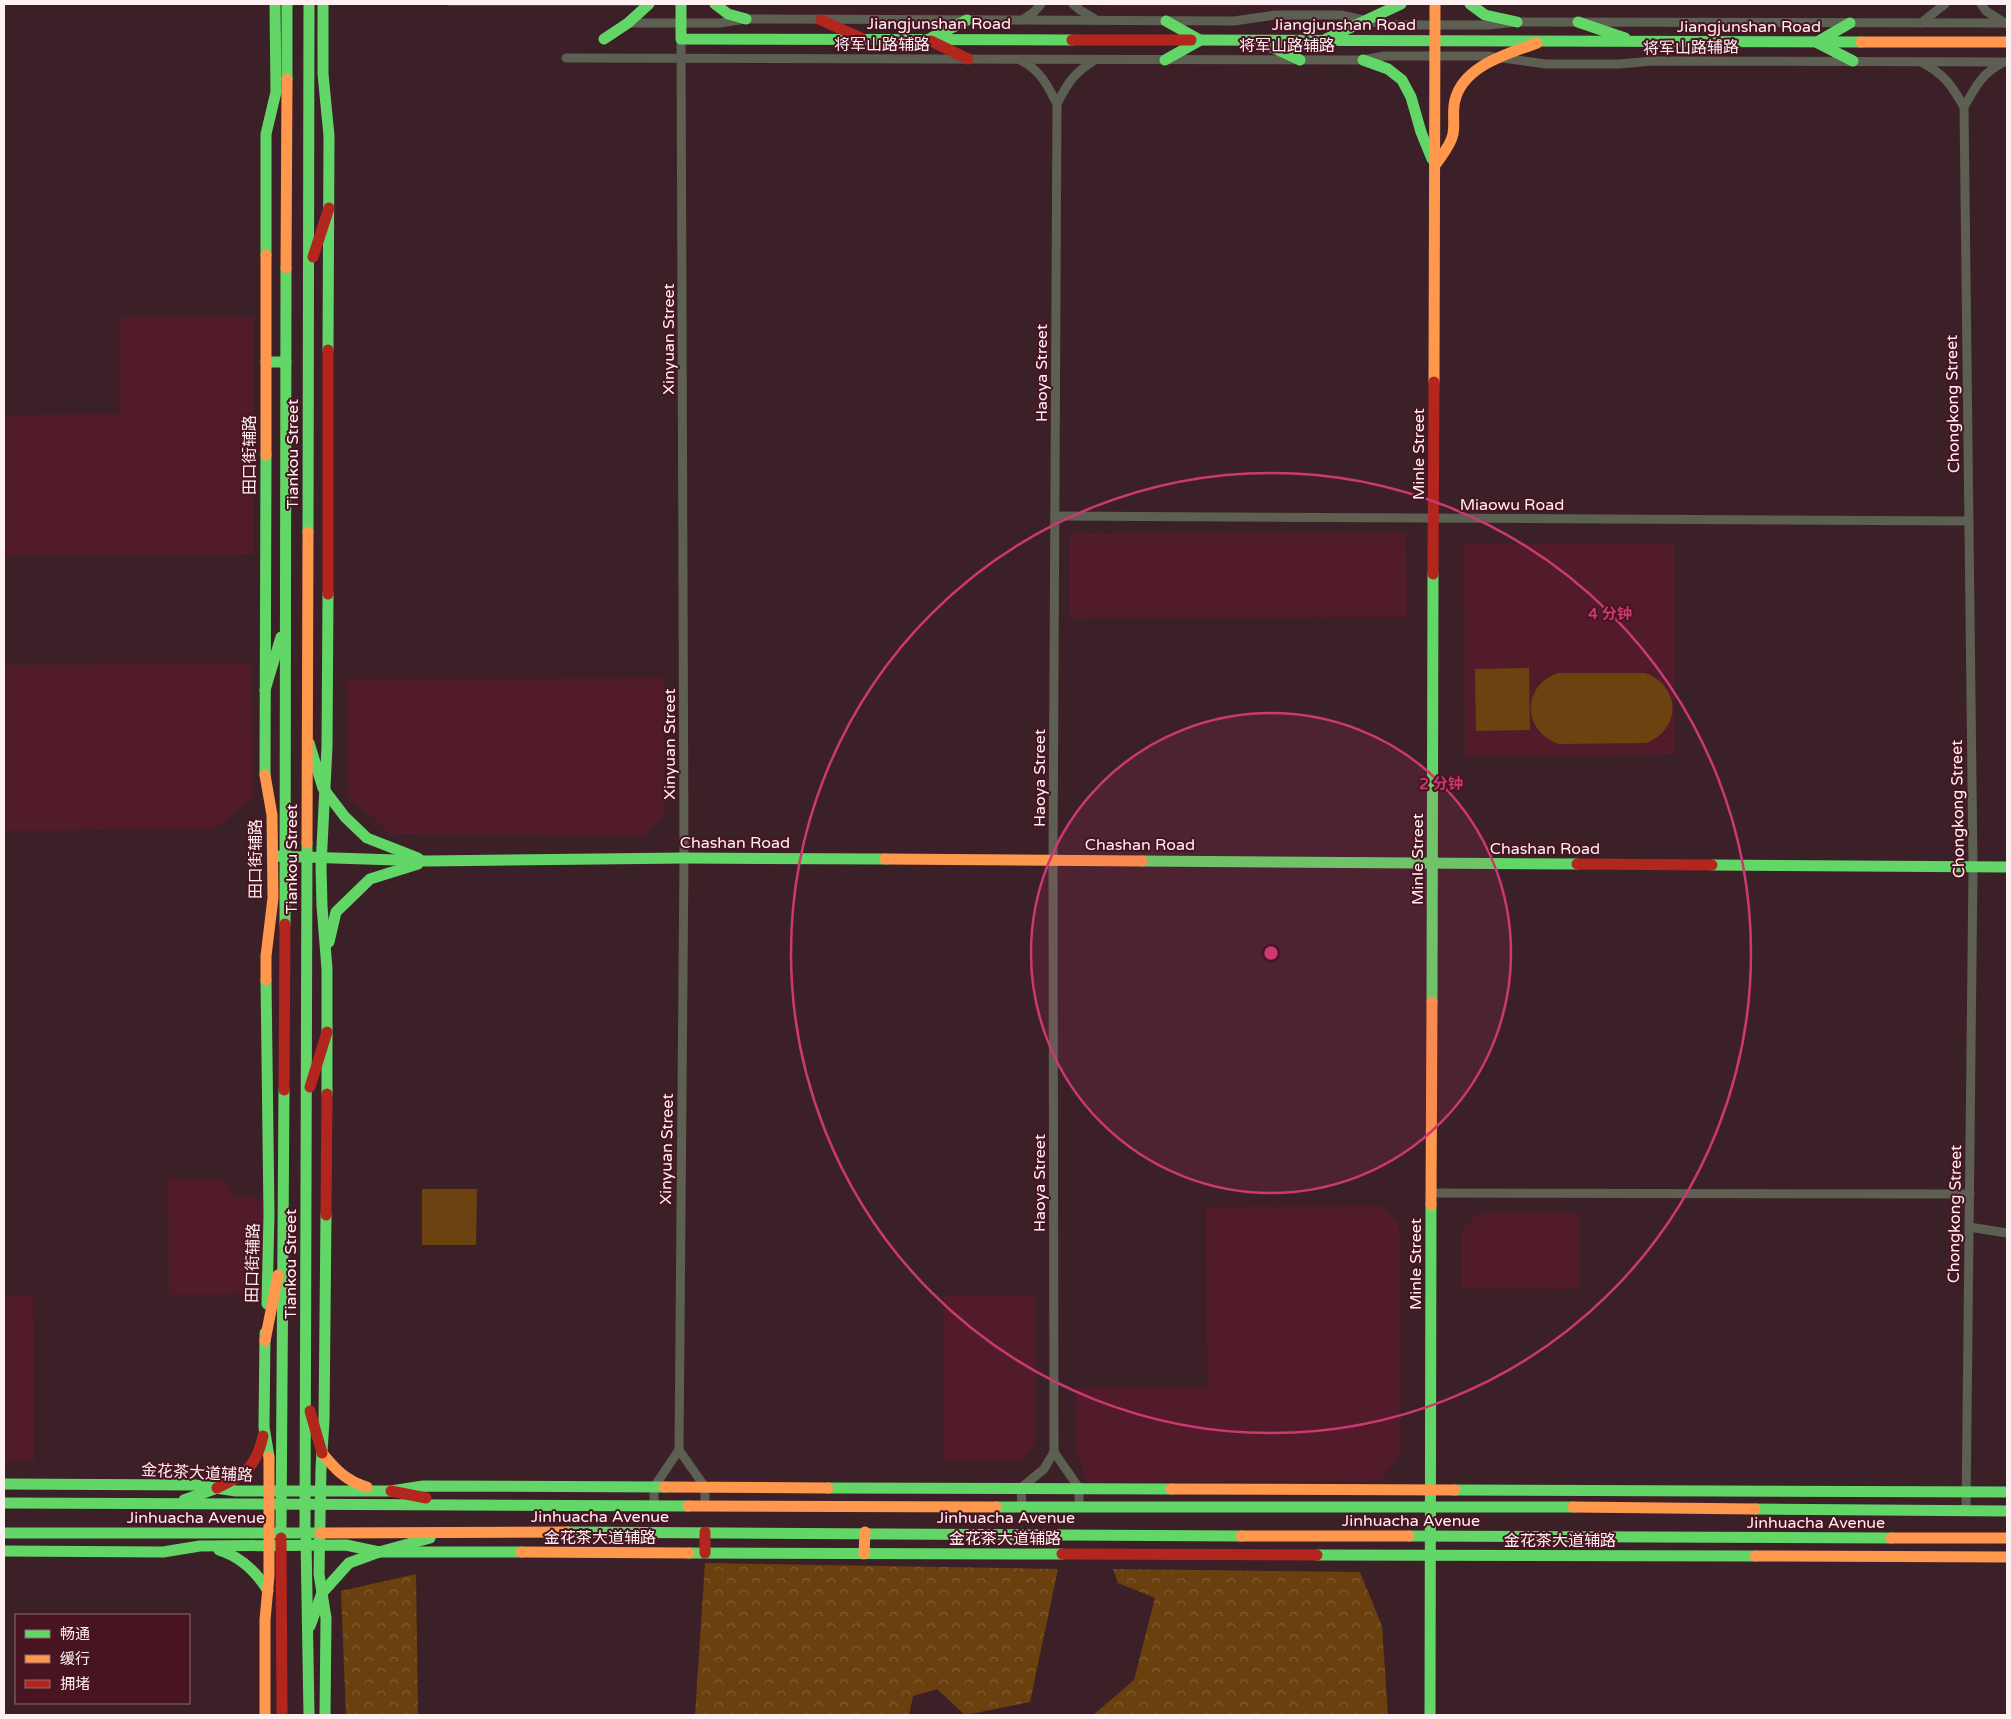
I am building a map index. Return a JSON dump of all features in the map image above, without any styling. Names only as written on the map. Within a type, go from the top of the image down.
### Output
[{"type":"main road","name":"田口街辅路","points":[[265,1715],[265,1620],[269,1546],[269,1453],[264,1427],[265,1341],[269,1289],[266,956],[273,898],[272,815],[265,780],[266,134],[276,92],[275,4]]},
{"type":"main road","name":"Tiankou Street","points":[[282,1715],[281,1539],[284,1246],[287,4]]},
{"type":"main road","name":"Tiankou Street","points":[[309,4],[305,1533],[309,1715]]},
{"type":"main road","points":[[323,4],[324,74],[329,136],[327,737],[322,857],[322,906],[327,951],[327,1032],[324,1412],[320,1491],[320,1574],[326,1618],[325,1715]]},
{"type":"main road","points":[[604,39],[628,23],[649,4]]},
{"type":"main road","points":[[680,4],[681,39]]},
{"type":"main road","points":[[715,4],[728,14],[746,19]]},
{"type":"main road","points":[[1322,40],[1368,21],[1401,4]]},
{"type":"main road","name":"Minle Street","points":[[1430,1715],[1435,4]]},
{"type":"main road","points":[[1470,4],[1485,15],[1517,22]]},
{"type":"main road","points":[[821,20],[865,39]]},
{"type":"main road","points":[[928,40],[967,20]]},
{"type":"main road","points":[[1166,21],[1200,40]]},
{"type":"main road","points":[[1578,22],[1634,42]]},
{"type":"main road","points":[[1850,22],[1817,42],[1853,62]]},
{"type":"main road","name":"Jiangjunshan Road","points":[[681,39],[2007,42]]},
{"type":"main road","points":[[928,40],[968,59]]},
{"type":"main road","points":[[1165,60],[1200,40]]},
{"type":"main road","points":[[1257,40],[1300,60]]},
{"type":"main road","points":[[1435,166],[1453,136],[1455,98],[1464,80],[1472,73],[1502,58],[1542,41]]},
{"type":"main road","points":[[1363,60],[1382,65],[1398,74],[1408,88],[1418,125],[1435,166]]},
{"type":"main road","points":[[309,268],[329,208]]},
{"type":"main road","points":[[266,362],[286,362]]},
{"type":"main road","points":[[266,690],[285,622]]},
{"type":"main road","points":[[308,740],[324,788],[345,817],[367,838],[427,861]]},
{"type":"main road","name":"Chashan Road","points":[[273,856],[427,861],[684,858],[2007,867]]},
{"type":"main road","points":[[327,951],[336,912],[370,879],[427,861]]},
{"type":"main road","points":[[306,1098],[327,1032]]},
{"type":"main road","points":[[265,1341],[284,1246]]},
{"type":"main road","points":[[306,1394],[322,1452],[340,1475],[354,1484],[457,1505]]},
{"type":"main road","points":[[173,1504],[218,1488],[249,1472],[260,1452],[264,1427]]},
{"type":"main road","name":"金花茶大道辅路","points":[[4,1484],[195,1485],[236,1491],[391,1491],[423,1486],[2007,1492]]},
{"type":"main road","name":"Jinhuacha Avenue","points":[[4,1503],[1022,1507],[1431,1506],[2007,1511]]},
{"type":"main road","points":[[705,1532],[705,1553]]},
{"type":"main road","name":"Jinhuacha Avenue","points":[[4,1533],[269,1534],[281,1539],[305,1533],[320,1539],[449,1533],[705,1532],[865,1532],[1022,1535],[2007,1538]]},
{"type":"main road","points":[[864,1554],[865,1532]]},
{"type":"main road","points":[[308,1632],[322,1593],[348,1563],[379,1552],[449,1533]]},
{"type":"main road","points":[[1078,1534],[1078,1554]]},
{"type":"main road","name":"金花茶大道辅路","points":[[4,1551],[163,1552],[200,1546],[269,1546],[281,1539],[306,1545],[320,1539],[379,1552],[2007,1557]]},
{"type":"main road","points":[[200,1546],[233,1554],[248,1566],[268,1590],[275,1607],[282,1634]]},
{"type":"street","points":[[1021,20],[1034,12],[1041,4]]},
{"type":"street","points":[[1073,4],[1098,20]]},
{"type":"street","points":[[1921,23],[1945,4]]},
{"type":"street","points":[[1982,4],[1986,12],[2006,23]]},
{"type":"street","name":"将军山路辅路","points":[[628,23],[720,23],[746,19],[1234,21],[1285,15],[1341,15],[1387,25],[1488,25],[1517,22],[2006,23]]},
{"type":"street","name":"Xinyuan Street","points":[[679,1450],[684,858],[681,39]]},
{"type":"street","name":"将军山路辅路","points":[[566,58],[1363,60],[1384,56],[1488,56],[1546,64],[1619,64],[1653,61],[2006,62]]},
{"type":"street","name":"Haoya Street","points":[[1020,59],[1032,66],[1044,78],[1057,104]]},
{"type":"street","name":"Haoya Street","points":[[1054,1452],[1053,860],[1057,104],[1069,80],[1080,69],[1096,60]]},
{"type":"street","name":"Chongkong Street","points":[[1921,62],[1938,70],[1952,85],[1964,107],[1973,867],[1966,1511]]},
{"type":"street","points":[[1964,107],[1981,79],[1989,70],[2006,62]]},
{"type":"street","name":"Miaowu Road","points":[[1055,516],[1969,521]]},
{"type":"street","points":[[1432,1193],[1970,1194]]},
{"type":"street","points":[[1969,1227],[2007,1233]]},
{"type":"street","points":[[654,1505],[654,1487],[679,1450],[705,1487],[705,1505]]},
{"type":"street","points":[[1022,1507],[1022,1488],[1044,1468],[1054,1452],[1079,1488],[1079,1507]]},
{"type":"shaded area","points":[[449,4],[653,4],[653,6],[449,6]]},
{"type":"shaded area","points":[[1098,4],[1377,4],[1374,6],[1103,8]]},
{"type":"shaded area","points":[[120,317],[254,317],[254,554],[4,556],[4,415],[120,414]]},
{"type":"shaded area","points":[[1406,533],[1407,617],[1070,618],[1069,534]]},
{"type":"shaded area","points":[[1674,543],[1675,754],[1465,756],[1464,544]]},
{"type":"shaded area","points":[[252,663],[253,796],[215,829],[4,831],[4,665]]},
{"type":"shaded area","points":[[1529,668],[1530,730],[1476,731],[1475,669]]},
{"type":"shaded area","points":[[1558,673],[1645,673],[1657,679],[1671,697],[1671,718],[1666,728],[1658,737],[1646,743],[1559,744],[1547,738],[1538,729],[1533,719],[1531,708],[1532,698],[1537,688],[1546,679]]},
{"type":"shaded area","points":[[664,678],[664,814],[644,835],[391,834],[348,796],[348,680]]},
{"type":"shaded area","points":[[168,1179],[224,1179],[235,1198],[264,1198],[262,1294],[169,1295]]},
{"type":"shaded area","points":[[422,1189],[477,1189],[476,1245],[422,1245]]},
{"type":"shaded area","points":[[1381,1206],[1399,1225],[1400,1452],[1380,1481],[1087,1482],[1076,1452],[1076,1387],[1207,1387],[1206,1207]]},
{"type":"shaded area","points":[[1479,1214],[1580,1214],[1580,1289],[1462,1288],[1462,1229]]},
{"type":"shaded area","points":[[4,1296],[33,1296],[34,1461],[4,1461]]},
{"type":"shaded area","points":[[944,1296],[1036,1296],[1035,1443],[1025,1456],[1017,1461],[943,1461]]},
{"type":"green space","points":[[705,1563],[1058,1569],[1030,1702],[965,1715],[937,1689],[913,1696],[909,1715],[695,1715]]},
{"type":"green space","points":[[1113,1569],[1360,1572],[1382,1626],[1388,1715],[1093,1715],[1134,1680],[1155,1598],[1118,1583]]},
{"type":"green space","points":[[416,1574],[418,1715],[346,1715],[341,1591]]},
{"type":"traffic: fast","points":[[266,255],[266,134],[276,92],[275,4]]},
{"type":"traffic: fast","points":[[287,4],[287,79]]},
{"type":"traffic: fast","points":[[308,532],[309,4]]},
{"type":"traffic: fast","points":[[323,4],[323,74],[329,136],[328,350]]},
{"type":"traffic: fast","points":[[604,39],[628,23],[649,4]]},
{"type":"traffic: fast","points":[[681,4],[681,39],[1072,40]]},
{"type":"traffic: fast","points":[[715,4],[728,14],[746,19]]},
{"type":"traffic: fast","points":[[1326,39],[1401,4]]},
{"type":"traffic: fast","points":[[1470,4],[1485,15],[1517,22]]},
{"type":"traffic: fast","points":[[931,38],[967,20]]},
{"type":"traffic: fast","points":[[1166,21],[1198,39]]},
{"type":"traffic: fast","points":[[1578,22],[1625,38]]},
{"type":"traffic: fast","points":[[1817,42],[1850,23]]},
{"type":"traffic: fast","points":[[1191,40],[1861,42]]},
{"type":"traffic: fast","points":[[1165,60],[1199,41]]},
{"type":"traffic: fast","points":[[1261,42],[1300,60]]},
{"type":"traffic: fast","points":[[1818,43],[1853,61]]},
{"type":"traffic: fast","points":[[1363,60],[1388,69],[1402,80],[1411,97],[1421,132],[1432,159]]},
{"type":"traffic: fast","points":[[285,924],[286,268]]},
{"type":"traffic: fast","points":[[266,362],[286,362]]},
{"type":"traffic: fast","points":[[265,775],[266,455]]},
{"type":"traffic: fast","points":[[1432,1002],[1433,574]]},
{"type":"traffic: fast","points":[[327,1094],[327,969],[321,866],[327,747],[328,594]]},
{"type":"traffic: fast","points":[[265,690],[281,637]]},
{"type":"traffic: fast","points":[[309,743],[323,788],[345,817],[367,838],[418,858]]},
{"type":"traffic: fast","points":[[305,1533],[307,843]]},
{"type":"traffic: fast","points":[[273,856],[427,861],[684,858],[885,859]]},
{"type":"traffic: fast","points":[[1142,861],[1577,864]]},
{"type":"traffic: fast","points":[[329,942],[336,912],[370,879],[418,864]]},
{"type":"traffic: fast","points":[[1712,865],[2007,867]]},
{"type":"traffic: fast","points":[[266,980],[269,1214],[267,1304]]},
{"type":"traffic: fast","points":[[281,1533],[284,1090]]},
{"type":"traffic: fast","points":[[1430,1715],[1431,1205]]},
{"type":"traffic: fast","points":[[325,1715],[326,1618],[319,1574],[324,1421],[326,1215]]},
{"type":"traffic: fast","points":[[265,1333],[264,1427],[269,1457]]},
{"type":"traffic: fast","points":[[4,1484],[195,1485],[236,1491],[391,1491],[423,1486],[664,1487]]},
{"type":"traffic: fast","points":[[184,1500],[217,1488]]},
{"type":"traffic: fast","points":[[828,1488],[1171,1489]]},
{"type":"traffic: fast","points":[[1455,1490],[2007,1492]]},
{"type":"traffic: fast","points":[[4,1503],[688,1506]]},
{"type":"traffic: fast","points":[[996,1507],[1573,1507]]},
{"type":"traffic: fast","points":[[1755,1509],[2007,1511]]},
{"type":"traffic: fast","points":[[568,1532],[1241,1536]]},
{"type":"traffic: fast","points":[[4,1533],[320,1533]]},
{"type":"traffic: fast","points":[[1409,1536],[1891,1538]]},
{"type":"traffic: fast","points":[[379,1552],[430,1538]]},
{"type":"traffic: fast","points":[[306,1540],[309,1715]]},
{"type":"traffic: fast","points":[[4,1551],[163,1552],[200,1546],[346,1545],[379,1552],[521,1552]]},
{"type":"traffic: fast","points":[[219,1550],[247,1566],[268,1591]]},
{"type":"traffic: fast","points":[[310,1626],[322,1593],[349,1563],[379,1552]]},
{"type":"traffic: fast","points":[[689,1553],[1062,1554]]},
{"type":"traffic: fast","points":[[1317,1555],[1755,1556]]},
{"type":"traffic: slow","points":[[1434,382],[1435,4]]},
{"type":"traffic: slow","points":[[1861,42],[2007,42]]},
{"type":"traffic: slow","points":[[1436,164],[1452,138],[1455,100],[1460,88],[1468,78],[1477,69],[1489,62],[1537,43]]},
{"type":"traffic: slow","points":[[286,268],[287,79]]},
{"type":"traffic: slow","points":[[266,255],[266,455]]},
{"type":"traffic: slow","points":[[307,843],[308,532]]},
{"type":"traffic: slow","points":[[265,775],[272,815],[273,898],[266,956],[266,980]]},
{"type":"traffic: slow","points":[[885,859],[1142,861]]},
{"type":"traffic: slow","points":[[1431,1205],[1432,1002]]},
{"type":"traffic: slow","points":[[265,1341],[278,1275]]},
{"type":"traffic: slow","points":[[322,1453],[342,1474],[367,1487]]},
{"type":"traffic: slow","points":[[265,1715],[265,1620],[269,1576],[269,1457]]},
{"type":"traffic: slow","points":[[664,1487],[828,1488]]},
{"type":"traffic: slow","points":[[1171,1489],[1455,1490]]},
{"type":"traffic: slow","points":[[688,1506],[996,1507]]},
{"type":"traffic: slow","points":[[1573,1507],[1755,1509]]},
{"type":"traffic: slow","points":[[320,1533],[568,1532]]},
{"type":"traffic: slow","points":[[864,1554],[865,1532]]},
{"type":"traffic: slow","points":[[1241,1536],[1409,1536]]},
{"type":"traffic: slow","points":[[1891,1538],[2007,1538]]},
{"type":"traffic: slow","points":[[521,1552],[689,1553]]},
{"type":"traffic: slow","points":[[1755,1556],[2007,1557]]},
{"type":"traffic: jam","points":[[821,20],[861,38]]},
{"type":"traffic: jam","points":[[1072,40],[1191,40]]},
{"type":"traffic: jam","points":[[931,41],[968,59]]},
{"type":"traffic: jam","points":[[313,257],[329,208]]},
{"type":"traffic: jam","points":[[328,350],[328,594]]},
{"type":"traffic: jam","points":[[1433,574],[1434,382]]},
{"type":"traffic: jam","points":[[1577,864],[1712,865]]},
{"type":"traffic: jam","points":[[284,1090],[285,924]]},
{"type":"traffic: jam","points":[[310,1087],[327,1032]]},
{"type":"traffic: jam","points":[[326,1215],[327,1094]]},
{"type":"traffic: jam","points":[[310,1411],[322,1453]]},
{"type":"traffic: jam","points":[[217,1488],[248,1469],[257,1456],[263,1436]]},
{"type":"traffic: jam","points":[[391,1491],[426,1498]]},
{"type":"traffic: jam","points":[[705,1532],[705,1553]]},
{"type":"traffic: jam","points":[[281,1538],[282,1715]]},
{"type":"traffic: jam","points":[[1062,1554],[1317,1555]]}]
